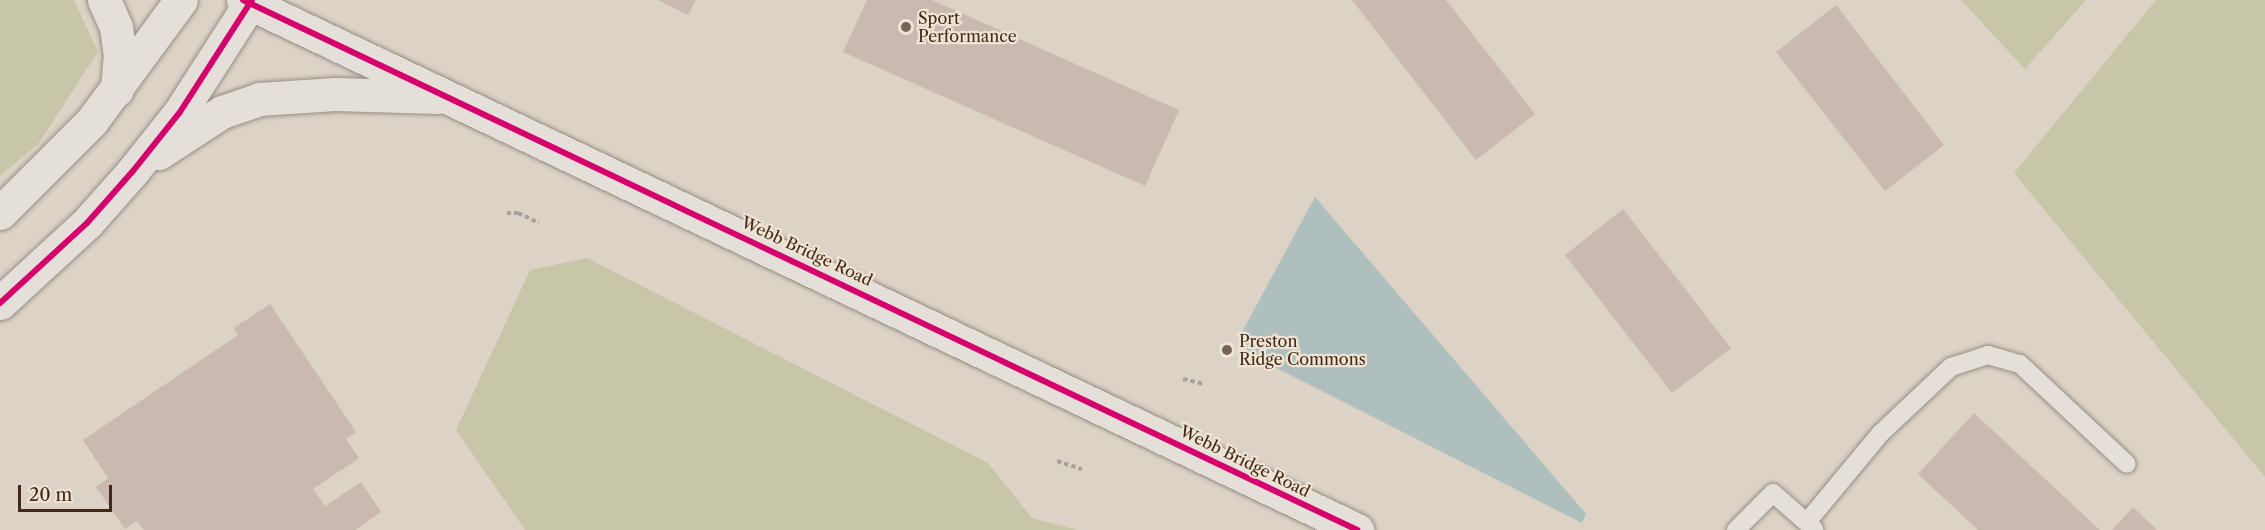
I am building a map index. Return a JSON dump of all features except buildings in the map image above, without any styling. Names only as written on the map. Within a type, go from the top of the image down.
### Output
[{"type":"street","points":[[104,0],[117,36],[117,90]]},
{"type":"street","points":[[0,213],[92,121],[181,0]]},
{"type":"street","points":[[0,303],[87,223],[133,171],[180,112],[248,1]]},
{"type":"street","name":"Webb Bridge Road","points":[[248,1],[1357,530]]},
{"type":"street","points":[[133,171],[222,112],[259,99],[335,94],[451,97]]},
{"type":"lane","points":[[1736,530],[1773,493],[1811,526],[1881,433],[1951,367],[1988,355],[2020,364],[2127,464]]},
{"type":"path","points":[[507,213],[518,213],[539,223]]},
{"type":"path","points":[[1183,379],[1204,384]]},
{"type":"path","points":[[1056,461],[1083,469]]},
{"type":"green space","points":[[0,0],[74,0],[98,52],[38,144],[0,176]]},
{"type":"green space","points":[[1961,0],[2086,0],[2025,69]]},
{"type":"green space","points":[[2156,0],[2265,0],[2265,477],[2014,173]]},
{"type":"green space","points":[[587,258],[988,463],[1032,518],[1077,530],[525,530],[456,430],[530,270]]},
{"type":"shaded area","points":[[1315,197],[1586,514],[1582,523],[1247,353],[1242,332]]},
{"type":"cycle path","points":[[243,0],[1357,530]]},
{"type":"cycle path","points":[[0,303],[87,223],[133,171],[180,112],[252,0]]},
{"type":"place","name":"Sport Performance","points":[[906,27]]},
{"type":"place","name":"Preston Ridge Commons","points":[[1227,350]]}]
